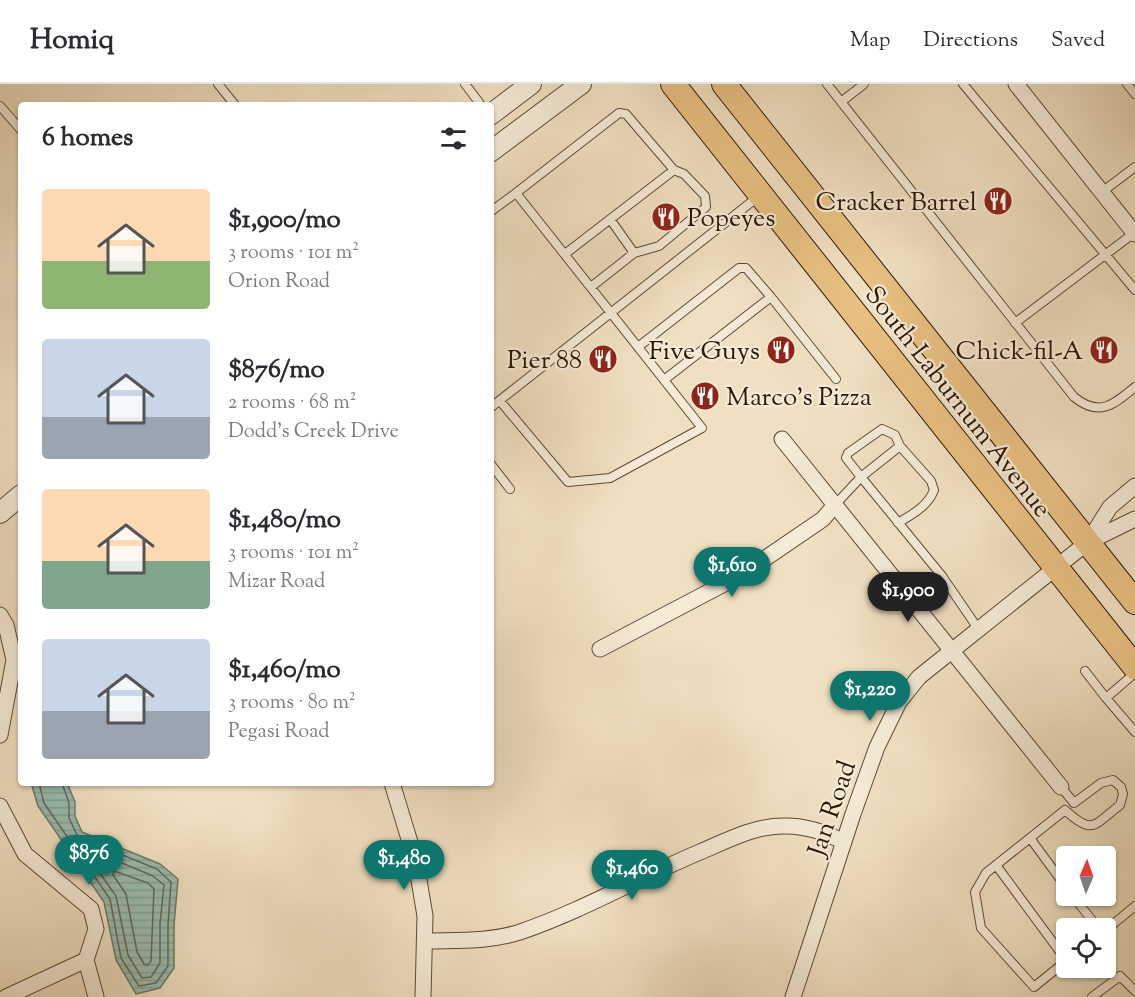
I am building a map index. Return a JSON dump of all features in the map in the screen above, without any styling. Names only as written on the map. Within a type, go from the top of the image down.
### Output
[{"type":"main road","name":"South Laburnum Avenue","points":[[673,84],[1135,667]]},
{"type":"main road","name":"South Laburnum Avenue","points":[[724,84],[1135,602]]},
{"type":"street","points":[[494,112],[531,84]]},
{"type":"street","points":[[494,149],[581,84]]},
{"type":"street","points":[[1016,84],[1134,233]]},
{"type":"street","points":[[782,439],[1061,787]]},
{"type":"street","points":[[1088,542],[1110,507],[1135,486]]},
{"type":"street","points":[[0,513],[18,498]]},
{"type":"street","points":[[600,649],[741,574],[823,519],[834,506]]},
{"type":"street","points":[[1088,542],[1135,519]]},
{"type":"street","name":"Jan Road","points":[[793,997],[843,842],[877,747],[898,702],[919,677],[1088,542]]},
{"type":"street","points":[[0,615],[6,625],[14,660],[0,735]]},
{"type":"street","points":[[393,786],[416,862],[425,916],[423,997]]},
{"type":"street","points":[[0,806],[25,854],[91,909],[96,930],[86,960],[96,997]]},
{"type":"street","points":[[425,941],[491,938],[517,933],[548,922],[652,872],[735,837],[763,828],[781,825],[813,829],[843,842]]},
{"type":"street","points":[[6,997],[86,960]]},
{"type":"lane","points":[[218,84],[233,102]]},
{"type":"lane","points":[[465,84],[479,102]]},
{"type":"lane","points":[[827,84],[1074,397],[1084,405],[1112,406],[1135,387]]},
{"type":"lane","points":[[841,102],[864,84]]},
{"type":"lane","points":[[963,84],[1135,290]]},
{"type":"lane","points":[[1127,84],[1135,94]]},
{"type":"lane","points":[[0,106],[18,127]]},
{"type":"lane","points":[[494,209],[619,113],[626,114],[674,170],[684,174],[705,196],[706,207],[659,246],[634,253],[591,287]]},
{"type":"lane","points":[[1102,192],[1135,167]]},
{"type":"lane","points":[[565,254],[674,170]]},
{"type":"lane","points":[[500,401],[568,482],[610,478],[702,428],[516,193]]},
{"type":"lane","points":[[494,405],[760,195]]},
{"type":"lane","points":[[610,219],[634,253]]},
{"type":"lane","points":[[1016,323],[1104,253],[1134,233]]},
{"type":"lane","points":[[638,347],[739,268],[746,268],[836,379]]},
{"type":"lane","points":[[664,380],[771,297]]},
{"type":"lane","points":[[898,523],[915,513],[930,500],[934,490],[931,481],[900,447],[895,435],[882,429],[848,453],[846,458],[898,523],[942,576],[979,630]]},
{"type":"lane","points":[[834,506],[861,477],[900,447]]},
{"type":"lane","points":[[494,468],[510,489]]},
{"type":"lane","points":[[1085,671],[1135,732]]},
{"type":"lane","points":[[1106,698],[1135,673]]},
{"type":"lane","points":[[1056,968],[1034,987],[981,928],[975,892],[986,873],[1065,810],[1074,803],[1104,782],[1113,780],[1122,787],[1120,805],[1093,826],[1087,827],[1080,824],[1065,810]]},
{"type":"lane","points":[[1061,787],[1074,803]]},
{"type":"lane","points":[[1030,838],[1056,873]]},
{"type":"lane","points":[[996,865],[1056,946]]},
{"type":"lane","points":[[1081,906],[1090,918]]},
{"type":"lane","points":[[1116,922],[1135,906]]},
{"type":"lane","points":[[1092,997],[1120,976],[1135,991]]},
{"type":"water","points":[[32,786],[68,786],[75,802],[75,816],[82,832],[160,864],[178,879],[174,925],[174,968],[160,988],[136,994],[116,960],[104,902],[38,806]]},
{"type":"place","name":"Cracker Barrel","points":[[998,201]]},
{"type":"place","name":"Popeyes","points":[[666,217]]},
{"type":"place","name":"Five Guys","points":[[781,350]]},
{"type":"place","name":"Chick-fil-A","points":[[1104,350]]},
{"type":"place","name":"Pier 88","points":[[603,359]]},
{"type":"place","name":"Marco's Pizza","points":[[705,396]]}]
